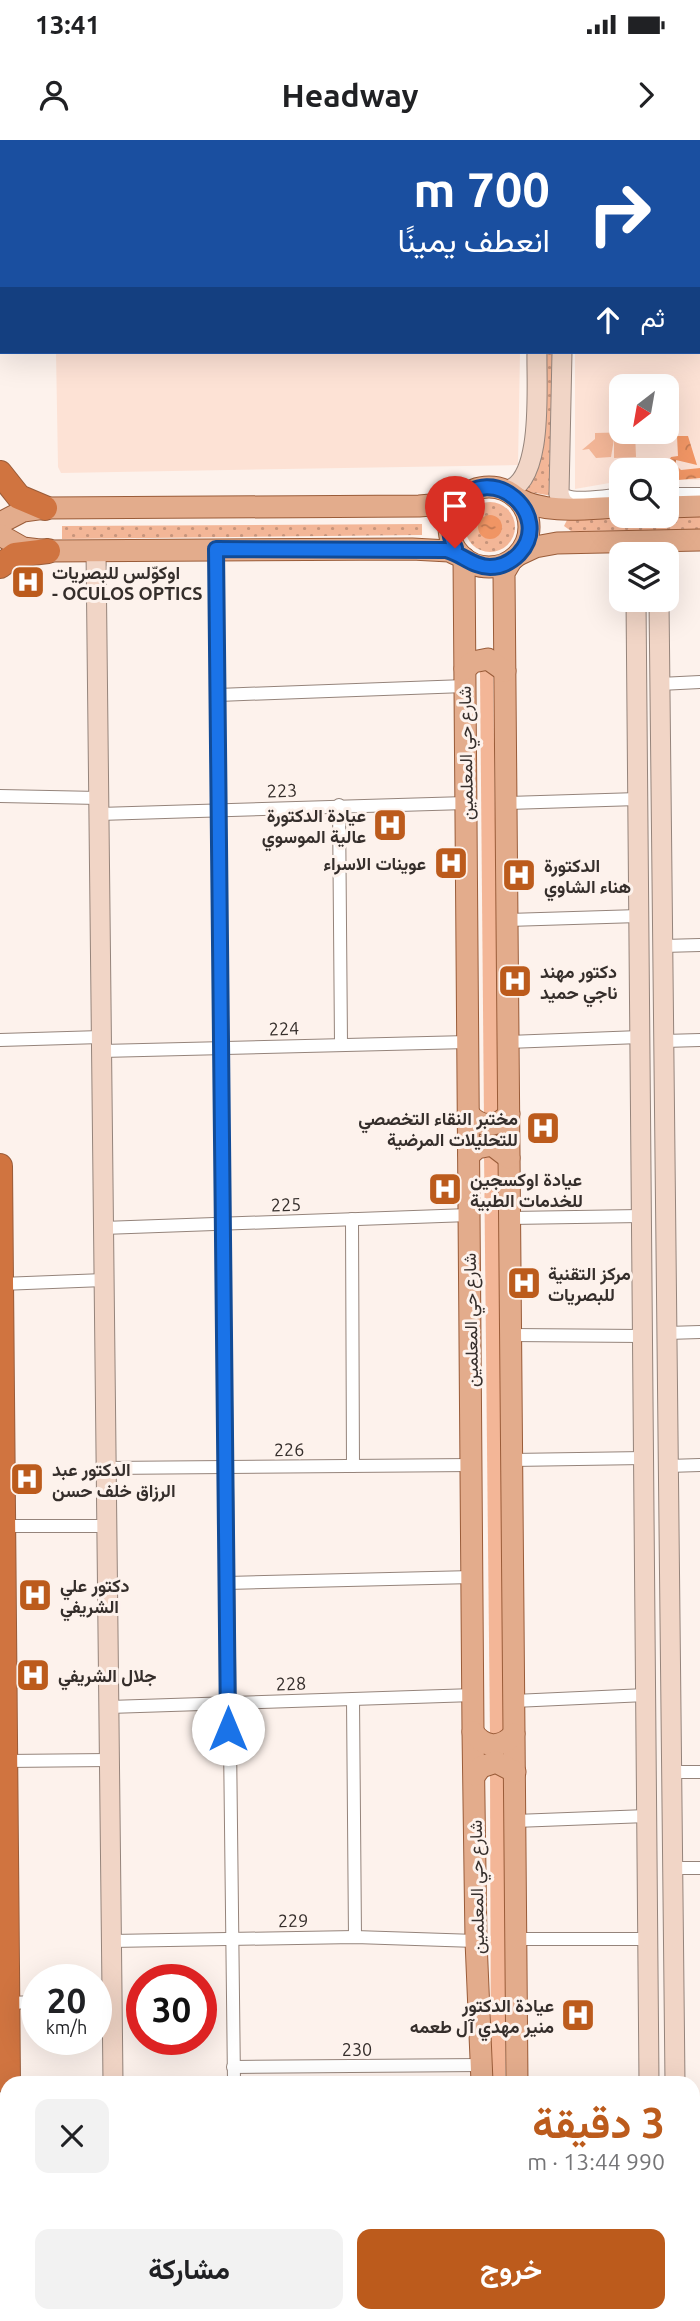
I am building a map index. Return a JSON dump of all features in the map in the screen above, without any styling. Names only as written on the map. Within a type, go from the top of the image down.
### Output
[{"type":"highway","points":[[0,473],[19,497],[45,508]]},
{"type":"highway","points":[[0,566],[15,555],[48,551]]},
{"type":"highway","points":[[0,1166],[8,2076]]},
{"type":"main road","points":[[0,523],[20,512],[45,508],[419,506],[443,504],[487,487],[537,505],[609,507]]},
{"type":"main road","points":[[511,494],[524,508],[529,527],[527,539],[504,573],[517,2076]]},
{"type":"main road","points":[[464,558],[455,548],[449,530],[453,511],[465,496]]},
{"type":"main road","points":[[679,507],[700,506]]},
{"type":"main road","points":[[20,512],[12,517],[6,528],[7,540],[48,551],[412,549],[449,551],[477,565],[491,567],[552,543],[609,546]]},
{"type":"main road","points":[[679,544],[700,540]]},
{"type":"main road","name":"شارع حي المعلمين","points":[[464,558],[473,1732],[476,1941],[482,2074]]},
{"type":"main road","points":[[465,678],[472,662],[488,659],[505,671]]},
{"type":"main road","points":[[468,1114],[475,1121],[488,1125],[498,1123],[509,1114]]},
{"type":"main road","points":[[469,1155],[482,1146],[492,1145],[509,1158]]},
{"type":"main road","points":[[473,1732],[479,1740],[493,1745],[503,1744],[514,1734]]},
{"type":"main road","points":[[475,1775],[491,1763],[502,1763],[515,1772]]},
{"type":"street","points":[[511,494],[521,481],[533,453],[537,354]]},
{"type":"street","points":[[562,354],[559,487],[560,500],[569,508]]},
{"type":"street","points":[[559,487],[574,499],[609,496]]},
{"type":"street","points":[[679,494],[700,494]]},
{"type":"street","points":[[216,549],[233,2076]]},
{"type":"street","points":[[96,551],[109,1707],[111,1941],[108,1964]]},
{"type":"street","points":[[636,612],[649,2076]]},
{"type":"street","points":[[659,612],[675,2076]]},
{"type":"street","points":[[218,695],[465,678]]},
{"type":"street","points":[[660,684],[700,682]]},
{"type":"street","name":"223","points":[[0,796],[99,806],[219,809],[466,803]]},
{"type":"street","points":[[506,803],[638,799]]},
{"type":"street","points":[[339,805],[341,1044]]},
{"type":"street","points":[[507,920],[639,916]]},
{"type":"street","points":[[663,946],[700,945]]},
{"type":"street","points":[[639,976],[652,986],[662,981],[663,976]]},
{"type":"street","points":[[639,1007],[651,998],[657,999],[663,1007]]},
{"type":"street","points":[[508,1041],[640,1037]]},
{"type":"street","name":"224","points":[[0,1040],[221,1047],[468,1042]]},
{"type":"street","points":[[664,1041],[700,1040]]},
{"type":"street","name":"225","points":[[103,1228],[469,1215]]},
{"type":"street","points":[[510,1218],[641,1216]]},
{"type":"street","points":[[352,1219],[353,1466]]},
{"type":"street","points":[[1,1284],[104,1280]]},
{"type":"street","points":[[667,1333],[700,1332]]},
{"type":"street","points":[[511,1335],[642,1336]]},
{"type":"street","points":[[643,1373],[645,1378],[655,1383],[665,1377],[667,1370]]},
{"type":"street","points":[[643,1404],[646,1398],[655,1393],[665,1398],[668,1404]]},
{"type":"street","points":[[512,1461],[644,1458]]},
{"type":"street","name":"226","points":[[106,1468],[472,1465]]},
{"type":"street","points":[[668,1466],[700,1465]]},
{"type":"street","points":[[4,1526],[107,1526]]},
{"type":"street","points":[[227,1583],[472,1577]]},
{"type":"street","name":"228","points":[[109,1707],[474,1695]]},
{"type":"street","points":[[514,1701],[646,1695]]},
{"type":"street","points":[[354,1699],[355,1937]]},
{"type":"street","points":[[5,1761],[109,1760]]},
{"type":"street","points":[[672,1772],[700,1772]]},
{"type":"street","points":[[515,1821],[647,1816]]},
{"type":"street","points":[[673,1868],[700,1868]]},
{"type":"street","name":"229","points":[[111,1941],[355,1937],[476,1941]]},
{"type":"street","points":[[516,1938],[648,1939]]},
{"type":"street","points":[[649,2003],[652,2009],[662,2013],[674,2002]]},
{"type":"street","points":[[7,2003],[21,2003]]},
{"type":"street","points":[[649,2037],[653,2029],[663,2025],[675,2037]]},
{"type":"street","points":[[110,2055],[112,2076]]},
{"type":"street","name":"230","points":[[233,2067],[482,2074]]},
{"type":"shaded area","points":[[56,354],[520,354],[518,465],[61,473],[58,467]]},
{"type":"shaded area","points":[[540,354],[552,354],[549,486],[552,496],[524,491]]},
{"type":"shaded area","points":[[575,354],[700,354],[700,480],[679,480],[679,458],[609,458],[609,483],[575,489]]},
{"type":"shaded area","points":[[595,433],[609,433],[609,444],[613,444],[611,457],[596,458],[589,449],[582,450],[595,439]]},
{"type":"shaded area","points":[[614,444],[635,444],[636,457],[614,458]]},
{"type":"shaded area","points":[[490,502],[508,509],[515,527],[508,545],[490,552],[472,545],[465,527],[472,509]]},
{"type":"shaded area","points":[[679,517],[700,517],[700,530],[571,531],[564,526],[567,520],[572,519],[609,518],[609,528],[679,528]]},
{"type":"shaded area","points":[[422,524],[422,535],[62,539],[62,526]]},
{"type":"shaded area","points":[[493,670],[499,1120],[484,1120],[480,671]]},
{"type":"shaded area","points":[[484,1152],[498,1152],[505,1739],[490,1738]]},
{"type":"shaded area","points":[[490,1769],[505,1769],[505,2076],[491,2076]]},
{"type":"green space","points":[[679,436],[688,436],[697,465],[679,461],[679,458],[670,458],[678,456]]},
{"type":"green space","points":[[679,468],[700,468],[700,478],[679,480]]},
{"type":"water","points":[[490,515],[499,518],[502,527],[499,536],[490,539],[481,536],[478,527],[481,518]]},
{"type":"place","name":"اوكوّلس للبصريات - OCULOS OPTICS","points":[[28,582]]},
{"type":"place","name":"عيادة الدكتورة عالية الموسوي","points":[[390,825]]},
{"type":"place","name":"عوينات الاسراء","points":[[451,863]]},
{"type":"place","name":"الدكتورة هناء الشاوي","points":[[519,875]]},
{"type":"place","name":"دكتور مهند ناجي حميد","points":[[515,981]]},
{"type":"place","name":"مختبر النقاء التخصصي للتحليلات المرضية","points":[[543,1128]]},
{"type":"place","name":"عيادة اوكسجين للخدمات الطبية","points":[[445,1189]]},
{"type":"place","name":"مركز التقنية للبصريات","points":[[524,1283]]},
{"type":"place","name":"الدكتور عبد الرزاق خلف حسن","points":[[27,1479]]},
{"type":"place","name":"دكتور علي الشريفي","points":[[35,1595]]},
{"type":"place","name":"جلال الشريفي","points":[[33,1675]]},
{"type":"place","name":"عيادة الدكتور منير مهدي آل طعمه","points":[[578,2015]]},
{"type":"route","points":[[228,1729],[216,549],[446,550],[477,565],[498,566],[511,561],[525,545],[529,527],[527,514],[521,503],[501,489],[487,487],[468,493],[456,505],[451,517],[449,530],[455,548]]}]
